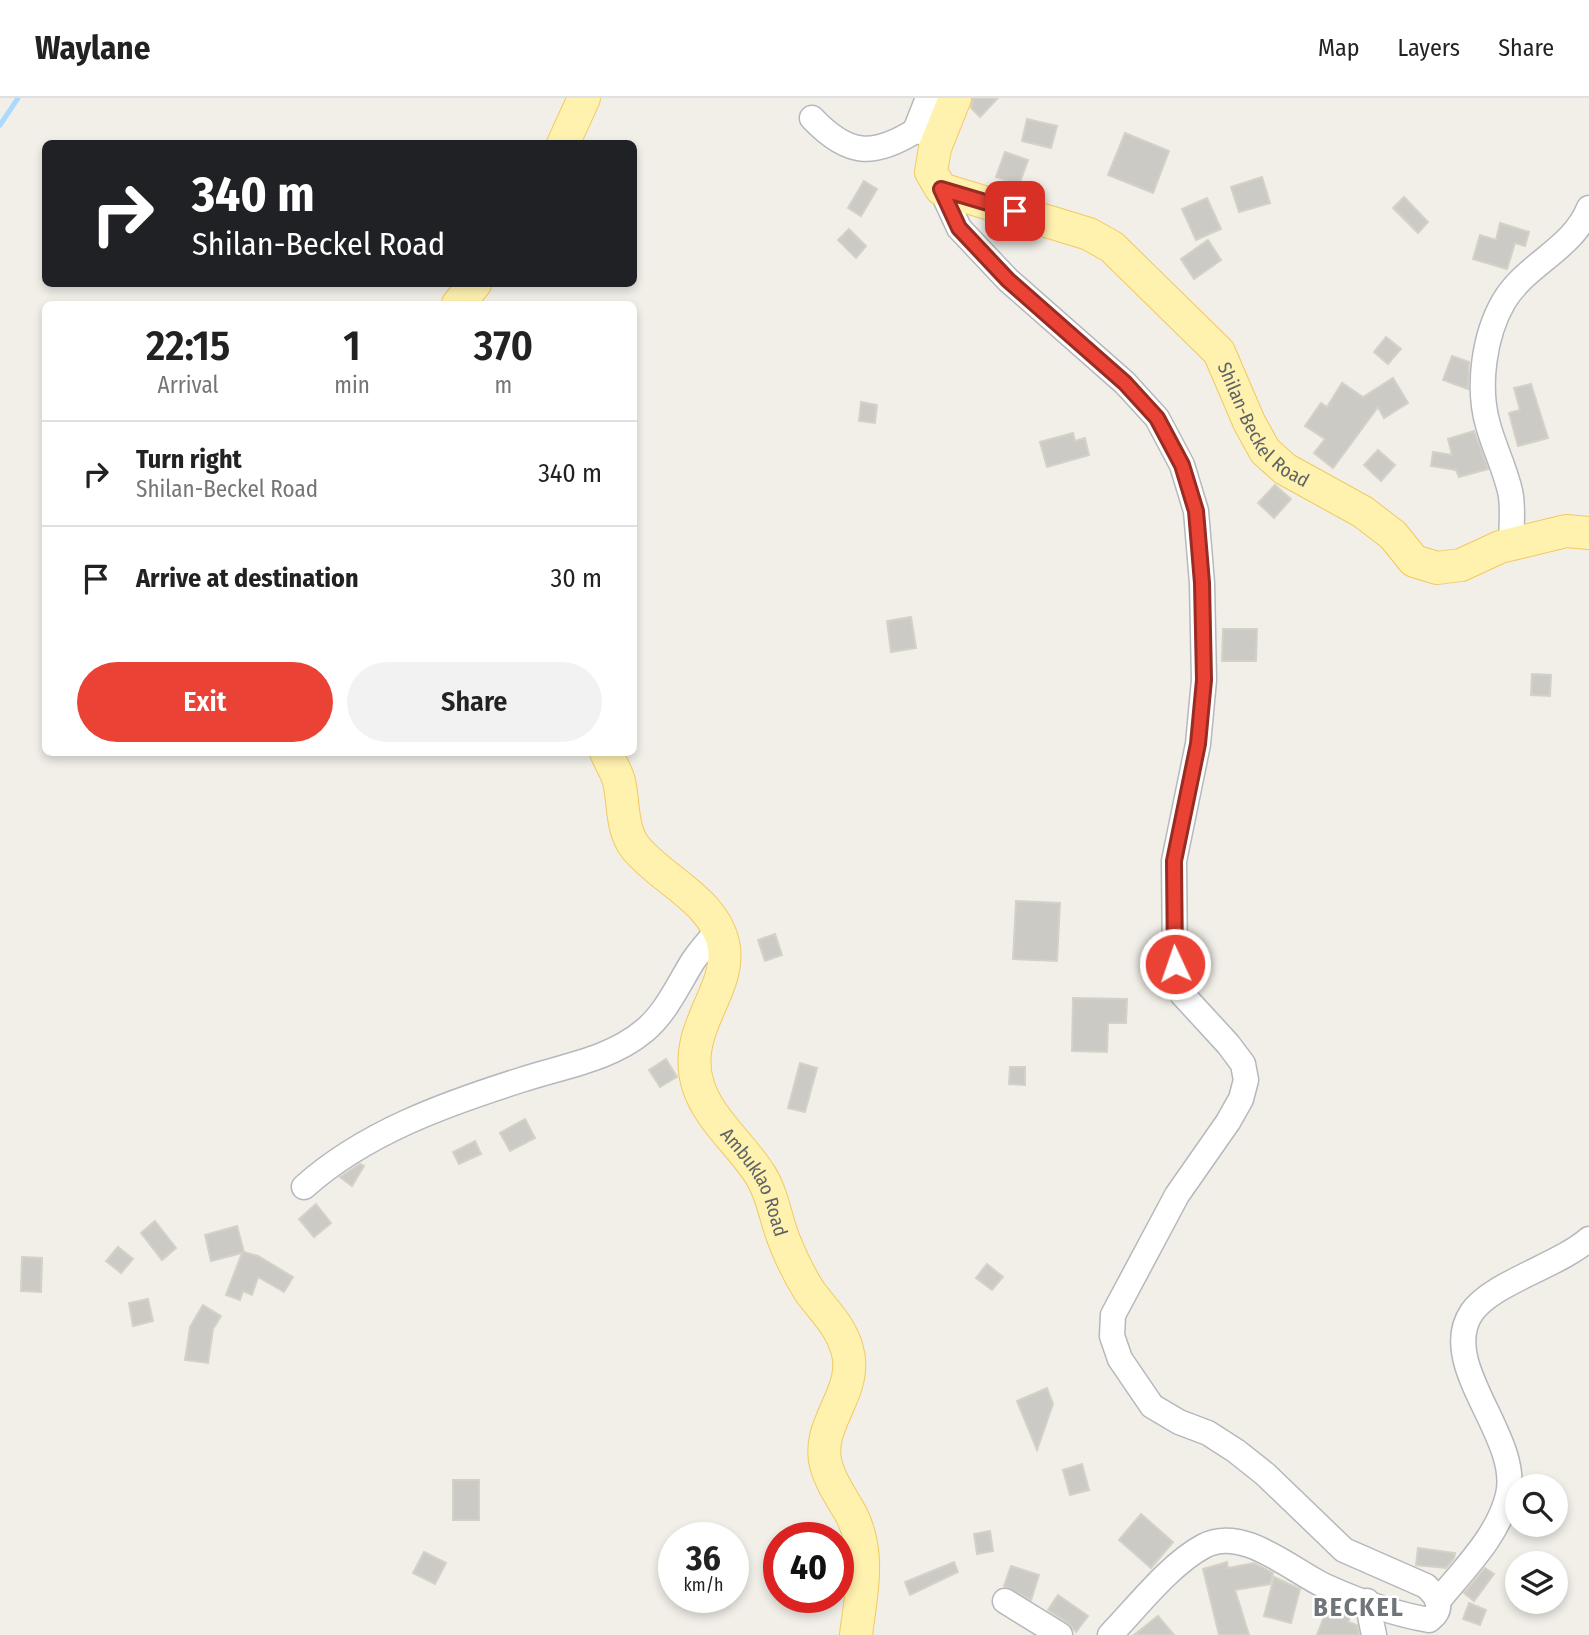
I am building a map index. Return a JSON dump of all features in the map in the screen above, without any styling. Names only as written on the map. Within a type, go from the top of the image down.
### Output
[{"type":"main road","points":[[566,140],[584,98]]},
{"type":"main road","points":[[941,189],[931,172],[928,133],[955,98]]},
{"type":"main road","name":"Shilan-Beckel Road","points":[[941,189],[1089,234],[1112,247],[1219,352],[1249,422],[1265,451],[1285,469],[1363,512],[1393,535],[1414,561],[1437,568],[1461,565],[1511,544],[1566,531],[1589,533]]},
{"type":"main road","points":[[461,301],[472,287]]},
{"type":"main road","points":[[608,756],[618,779],[627,833],[636,848],[690,895],[719,928]]},
{"type":"main road","name":"Ambuklao Road","points":[[719,928],[724,950],[722,973],[696,1042],[694,1066],[698,1086],[707,1104],[762,1177],[786,1245],[810,1291],[840,1331],[848,1351],[850,1373],[842,1401],[828,1428],[823,1445],[826,1465],[863,1546],[864,1572],[856,1635]]},
{"type":"street","points":[[812,118],[826,133],[869,150],[889,148],[928,133],[928,98]]},
{"type":"street","points":[[941,189],[959,228],[1008,280],[1125,383],[1157,418],[1182,465],[1196,511],[1202,583],[1204,680],[1198,744],[1174,861],[1175,964],[1182,994],[1243,1064],[1246,1080],[1235,1110],[1177,1195],[1113,1315],[1112,1336],[1120,1359],[1152,1406],[1179,1422],[1208,1433],[1236,1451],[1265,1474],[1344,1550],[1426,1586],[1436,1619]]},
{"type":"street","points":[[1511,544],[1510,492],[1487,423],[1483,396],[1490,338],[1501,307],[1514,285],[1574,234],[1589,208]]},
{"type":"street","points":[[304,1187],[328,1165],[369,1139],[468,1098],[615,1049],[645,1030],[653,1021],[669,1002],[694,958],[719,928]]},
{"type":"street","points":[[1436,1619],[1501,1515],[1509,1493],[1509,1470],[1499,1437],[1475,1387],[1464,1352],[1464,1329],[1471,1314],[1482,1301],[1558,1261],[1589,1239]]},
{"type":"street","points":[[1110,1635],[1184,1560],[1218,1540],[1247,1545],[1328,1587],[1367,1601],[1436,1619]]},
{"type":"street","points":[[1005,1601],[1060,1635]]},
{"type":"street","points":[[1367,1601],[1374,1635]]},
{"type":"building","points":[[973,98],[998,98],[980,117],[971,108]]},
{"type":"building","points":[[1027,119],[1057,126],[1051,148],[1022,141]]},
{"type":"building","points":[[1125,133],[1169,151],[1153,193],[1108,175]]},
{"type":"building","points":[[1005,152],[1028,160],[1019,185],[996,177]]},
{"type":"building","points":[[1262,177],[1270,203],[1239,212],[1231,187]]},
{"type":"building","points":[[864,181],[877,189],[861,216],[848,208]]},
{"type":"building","points":[[1404,197],[1428,222],[1418,233],[1393,208]]},
{"type":"building","points":[[1207,198],[1221,229],[1196,240],[1182,209]]},
{"type":"building","points":[[1500,223],[1529,232],[1525,246],[1515,243],[1507,269],[1473,259],[1480,235],[1496,240]]},
{"type":"building","points":[[849,229],[866,246],[856,258],[838,240]]},
{"type":"building","points":[[1208,240],[1221,260],[1194,279],[1181,259]]},
{"type":"building","points":[[1386,337],[1401,349],[1388,364],[1374,352]]},
{"type":"building","points":[[1452,356],[1469,362],[1468,389],[1443,380]]},
{"type":"building","points":[[1393,378],[1408,403],[1384,418],[1378,407],[1333,468],[1314,453],[1325,439],[1305,426],[1321,403],[1327,407],[1342,383],[1363,397]]},
{"type":"building","points":[[1531,384],[1548,438],[1518,446],[1509,413],[1520,410],[1514,388]]},
{"type":"building","points":[[861,402],[877,405],[875,423],[859,421]]},
{"type":"building","points":[[1474,431],[1488,469],[1459,477],[1456,470],[1431,466],[1433,452],[1452,455],[1448,439]]},
{"type":"building","points":[[1073,433],[1075,441],[1085,438],[1089,455],[1047,467],[1040,442]]},
{"type":"building","points":[[1378,450],[1395,465],[1381,481],[1364,465]]},
{"type":"building","points":[[1275,485],[1291,499],[1274,518],[1258,503]]},
{"type":"building","points":[[911,617],[916,648],[891,652],[887,621]]},
{"type":"building","points":[[1223,629],[1257,629],[1256,661],[1222,661]]},
{"type":"building","points":[[1532,674],[1551,675],[1550,696],[1531,695]]},
{"type":"building","points":[[1016,901],[1060,903],[1057,961],[1013,959]]},
{"type":"building","points":[[775,934],[782,955],[765,961],[758,940]]},
{"type":"building","points":[[1073,998],[1127,999],[1126,1023],[1108,1023],[1107,1052],[1072,1051]]},
{"type":"building","points":[[666,1059],[677,1077],[660,1087],[649,1070]]},
{"type":"building","points":[[800,1063],[817,1068],[805,1112],[788,1108]]},
{"type":"building","points":[[1010,1067],[1025,1067],[1025,1085],[1009,1084]]},
{"type":"building","points":[[525,1119],[535,1138],[510,1151],[500,1133]]},
{"type":"building","points":[[475,1141],[481,1154],[459,1164],[453,1152]]},
{"type":"building","points":[[360,1164],[364,1166],[352,1186],[340,1177]]},
{"type":"building","points":[[316,1204],[331,1223],[314,1237],[299,1219]]},
{"type":"building","points":[[155,1221],[176,1248],[162,1260],[141,1233]]},
{"type":"building","points":[[237,1226],[244,1252],[258,1256],[293,1277],[284,1292],[258,1277],[252,1295],[243,1291],[240,1300],[226,1295],[242,1253],[211,1261],[205,1235]]},
{"type":"building","points":[[118,1247],[133,1259],[121,1273],[106,1261]]},
{"type":"building","points":[[22,1257],[42,1258],[41,1292],[21,1291]]},
{"type":"building","points":[[987,1264],[1003,1277],[992,1290],[976,1278]]},
{"type":"building","points":[[148,1299],[153,1321],[133,1326],[129,1303]]},
{"type":"building","points":[[203,1305],[221,1316],[213,1329],[208,1363],[185,1360],[190,1327]]},
{"type":"building","points":[[1047,1388],[1053,1404],[1037,1450],[1017,1401]]},
{"type":"building","points":[[1082,1464],[1089,1490],[1070,1495],[1063,1470]]},
{"type":"building","points":[[453,1480],[479,1480],[479,1520],[453,1520]]},
{"type":"building","points":[[1141,1514],[1173,1542],[1151,1568],[1119,1540]]},
{"type":"building","points":[[990,1531],[993,1551],[977,1554],[974,1534]]},
{"type":"building","points":[[1418,1548],[1455,1553],[1454,1558],[1446,1568],[1416,1565]]},
{"type":"building","points":[[424,1552],[446,1563],[435,1584],[413,1573]]},
{"type":"building","points":[[954,1562],[958,1572],[910,1595],[905,1582]]},
{"type":"building","points":[[1227,1562],[1228,1568],[1254,1563],[1273,1573],[1270,1584],[1235,1590],[1249,1635],[1219,1635],[1203,1569]]},
{"type":"building","points":[[1011,1566],[1039,1575],[1031,1600],[1004,1586]]},
{"type":"building","points":[[1485,1568],[1494,1574],[1474,1601],[1464,1593]]},
{"type":"building","points":[[1274,1577],[1300,1589],[1291,1623],[1264,1616]]},
{"type":"building","points":[[1058,1595],[1088,1616],[1076,1632],[1068,1623],[1048,1610]]},
{"type":"building","points":[[1469,1603],[1486,1610],[1480,1625],[1463,1619]]},
{"type":"building","points":[[1329,1604],[1352,1613],[1348,1622],[1357,1625],[1359,1635],[1317,1635]]},
{"type":"building","points":[[1158,1616],[1174,1635],[1134,1635]]},
{"type":"waterway","points":[[0,125],[18,98]]},
{"type":"district","name":"BECKEL","points":[[1359,1607]]},
{"type":"route","points":[[1015,211],[941,189],[959,228],[1008,280],[1125,383],[1157,418],[1182,465],[1196,511],[1202,583],[1204,680],[1198,744],[1174,861],[1172,911],[1175,964]]}]
